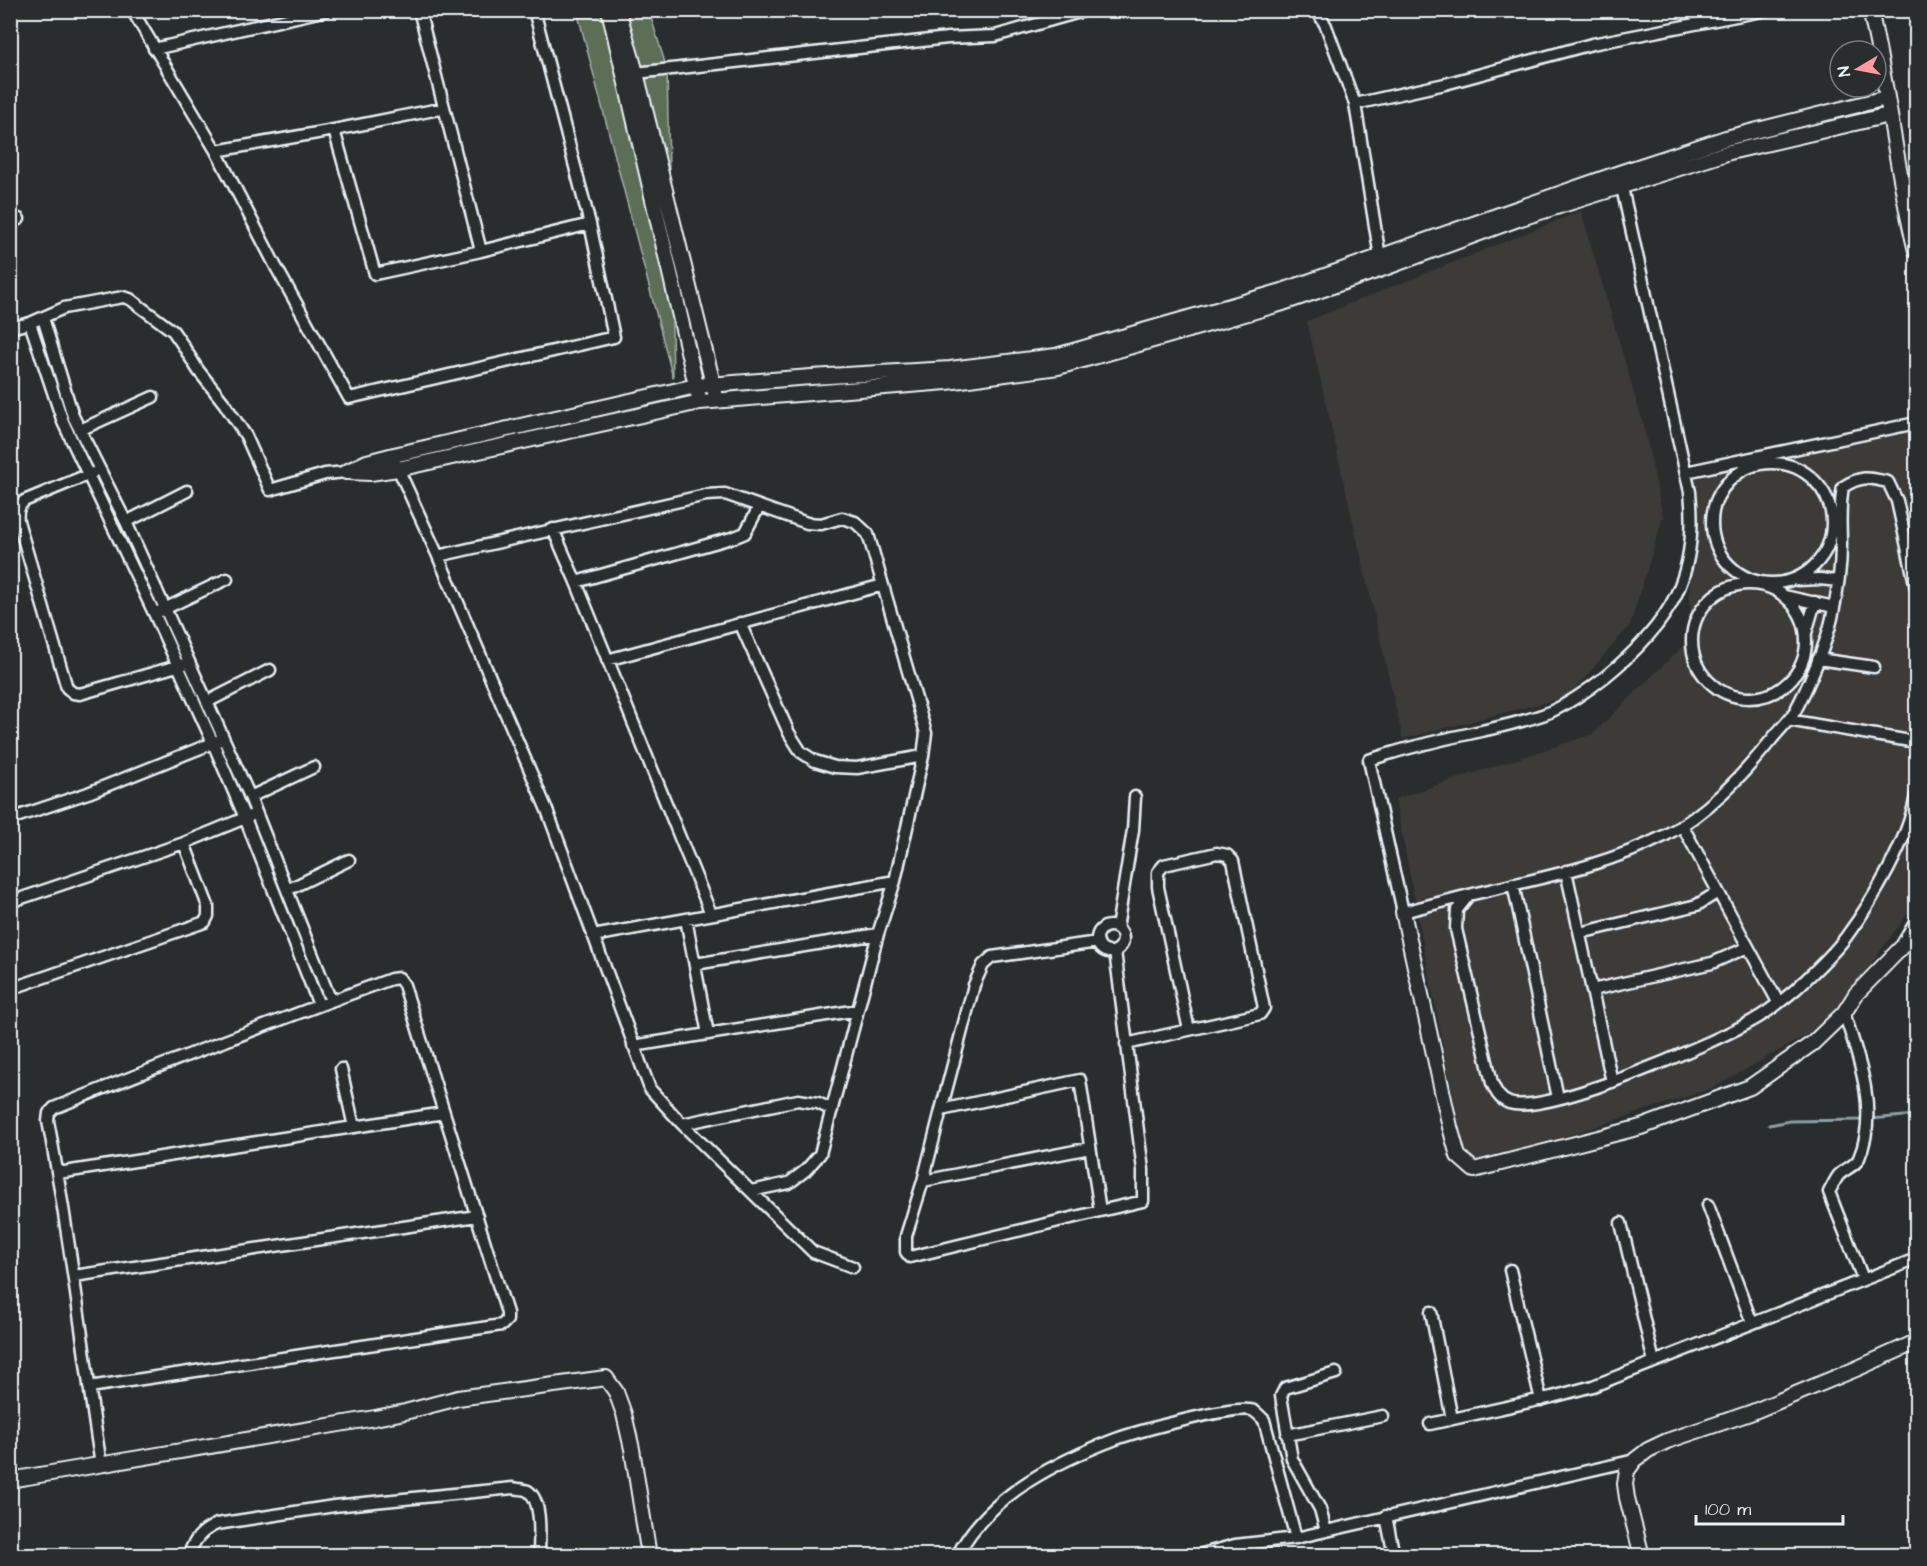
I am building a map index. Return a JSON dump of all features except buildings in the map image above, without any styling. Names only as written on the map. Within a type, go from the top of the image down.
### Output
[{"type":"street","points":[[132,10],[216,151],[276,267],[349,398],[614,337],[590,224],[534,10]]},
{"type":"street","points":[[154,48],[327,10]]},
{"type":"street","points":[[419,10],[481,251]]},
{"type":"street","points":[[609,10],[700,402]]},
{"type":"street","points":[[618,10],[636,73],[716,400]]},
{"type":"street","points":[[636,73],[948,38],[994,36],[1087,10]]},
{"type":"street","points":[[1317,10],[1326,26],[1355,104],[1381,262]]},
{"type":"street","points":[[1355,104],[1445,84],[1592,44],[1767,10]]},
{"type":"street","points":[[1870,10],[1877,39]]},
{"type":"street","points":[[10,328],[30,323],[64,308],[123,297],[130,299],[172,331],[246,436],[270,490],[326,474],[370,473],[396,462],[696,386],[950,369],[1056,356],[1381,262],[1518,219],[1726,138],[1882,99]]},
{"type":"street","points":[[1886,99],[1917,251]]},
{"type":"street","points":[[216,151],[444,108]]},
{"type":"street","points":[[1620,179],[1889,115]]},
{"type":"street","points":[[334,130],[375,274],[590,224]]},
{"type":"street","points":[[1620,179],[1686,472],[1693,518],[1691,550],[1675,600],[1659,624],[1626,660],[1591,688],[1546,713],[1369,760],[1458,1156],[1474,1170],[1641,1127],[1750,1087],[1813,1043],[1844,1013],[1856,994],[1903,946],[1917,924]]},
{"type":"street","points":[[396,462],[700,402],[947,382],[1058,367],[1283,303],[1381,262]]},
{"type":"street","points":[[43,318],[73,416],[126,522],[165,608],[184,664],[251,816],[287,890],[331,1000]]},
{"type":"street","points":[[30,323],[63,422],[154,613],[207,702],[218,741],[250,797],[251,816],[319,1005]]},
{"type":"street","points":[[80,430],[153,396]]},
{"type":"street","points":[[1686,472],[1917,423]]},
{"type":"street","points":[[396,462],[547,810],[650,1089],[682,1124],[813,1252],[852,1267]]},
{"type":"street","points":[[1820,579],[1832,528],[1830,508],[1822,490],[1808,475],[1791,466],[1771,463],[1752,466],[1734,476],[1721,490],[1713,509],[1712,529],[1721,557],[1735,572],[1752,581],[1772,584],[1820,579],[1838,581]]},
{"type":"street","points":[[99,470],[24,501],[17,513],[67,688],[73,693],[80,694],[184,664]]},
{"type":"street","points":[[1403,912],[1612,858],[1664,836],[1682,825],[1726,790],[1794,712],[1818,659],[1832,620],[1838,581],[1841,548],[1840,504],[1843,488],[1855,479],[1871,477],[1888,482],[1897,501],[1917,588]]},
{"type":"street","points":[[126,522],[187,491]]},
{"type":"street","points":[[438,556],[706,495],[724,494],[807,523],[821,524],[842,518],[855,522],[868,534],[926,733],[923,756],[895,881],[878,934],[820,1154],[806,1170],[789,1183],[750,1191]]},
{"type":"street","points":[[576,582],[745,533],[759,507]]},
{"type":"street","points":[[553,529],[711,914]]},
{"type":"street","points":[[1792,581],[1801,577],[1816,564],[1827,548]]},
{"type":"street","points":[[154,613],[227,579]]},
{"type":"street","points":[[1806,636],[1796,610],[1783,596],[1767,587],[1748,584],[1730,588],[1714,597],[1701,611],[1692,637],[1694,656],[1702,673],[1715,687],[1731,696],[1750,698],[1768,695],[1785,686],[1797,672],[1804,655],[1806,636],[1815,602]]},
{"type":"street","points":[[607,660],[883,585]]},
{"type":"street","points":[[1783,596],[1834,607]]},
{"type":"street","points":[[740,623],[789,733],[801,752],[815,761],[835,767],[857,768],[923,756]]},
{"type":"street","points":[[1818,659],[1874,667]]},
{"type":"street","points":[[207,702],[270,670]]},
{"type":"street","points":[[1788,720],[1917,742]]},
{"type":"street","points":[[10,819],[88,793],[218,741]]},
{"type":"street","points":[[250,797],[314,767]]},
{"type":"street","points":[[1469,895],[1457,910],[1456,929],[1492,1083],[1499,1098],[1510,1104],[1530,1104],[1558,1098],[1612,1082],[1683,1053],[1753,1020],[1795,990],[1845,938],[1871,900],[1896,855],[1917,795]]},
{"type":"street","points":[[1117,928],[1109,926],[1098,933],[1098,942],[1103,950],[1115,951],[1123,940],[1117,928],[1133,830],[1135,797]]},
{"type":"street","points":[[10,902],[184,843],[251,816]]},
{"type":"street","points":[[1682,825],[1778,1002]]},
{"type":"street","points":[[10,989],[205,922],[208,916],[208,906],[184,843]]},
{"type":"street","points":[[1126,1044],[1189,1030],[1260,1014],[1264,1008],[1233,861],[1227,855],[1217,853],[1164,865],[1158,872],[1158,887],[1189,1030]]},
{"type":"street","points":[[287,890],[349,860]]},
{"type":"street","points":[[1566,871],[1612,1082]]},
{"type":"street","points":[[593,936],[895,881]]},
{"type":"street","points":[[1513,884],[1558,1098]]},
{"type":"street","points":[[1580,933],[1697,905],[1718,892]]},
{"type":"street","points":[[686,919],[708,1034]]},
{"type":"street","points":[[695,963],[878,934]]},
{"type":"street","points":[[1098,942],[992,957],[983,964],[974,985],[923,1181],[906,1236],[906,1251],[909,1257],[1143,1201],[1143,1170],[1115,951]]},
{"type":"street","points":[[1592,990],[1712,963],[1748,947]]},
{"type":"street","points":[[89,1387],[502,1325],[507,1320],[507,1313],[403,981],[399,978],[391,979],[331,1000],[54,1108],[49,1113],[48,1121],[74,1276],[89,1387],[101,1466]]},
{"type":"street","points":[[633,1046],[858,1010]]},
{"type":"street","points":[[1844,1013],[1858,1057],[1868,1105],[1867,1132],[1858,1160],[1838,1175],[1830,1192],[1863,1279]]},
{"type":"street","points":[[341,1069],[354,1127]]},
{"type":"street","points":[[941,1110],[1080,1080],[1100,1211]]},
{"type":"street","points":[[682,1124],[798,1100],[818,1103],[832,1110]]},
{"type":"street","points":[[58,1173],[444,1113]]},
{"type":"street","points":[[923,1181],[1090,1148]]},
{"type":"street","points":[[1708,1205],[1752,1323]]},
{"type":"street","points":[[74,1276],[477,1216]]},
{"type":"street","points":[[1621,1223],[1654,1362]]},
{"type":"street","points":[[1430,1424],[1541,1400],[1593,1386],[1917,1258]]},
{"type":"street","points":[[1510,1270],[1541,1400]]},
{"type":"street","points":[[1431,1312],[1452,1419]]},
{"type":"street","points":[[1642,1556],[1625,1484],[1627,1471],[1635,1460],[1648,1450],[1667,1441],[1750,1413],[1917,1342]]},
{"type":"street","points":[[1326,1531],[1320,1509],[1292,1459],[1281,1396],[1285,1388],[1336,1373]]},
{"type":"street","points":[[10,1480],[395,1414],[458,1398],[606,1378],[616,1392],[624,1414],[632,1449],[649,1556]]},
{"type":"street","points":[[957,1556],[979,1522],[1002,1501],[1029,1481],[1057,1466],[1116,1439],[1236,1409],[1253,1410],[1264,1420],[1296,1538]]},
{"type":"street","points":[[1287,1435],[1383,1416]]},
{"type":"street","points":[[1196,1556],[1235,1545],[1296,1538],[1635,1460]]},
{"type":"street","points":[[188,1556],[193,1542],[206,1529],[218,1524],[334,1506],[513,1488],[527,1490],[536,1500],[539,1556]]},
{"type":"street","points":[[1386,1516],[1394,1556]]},
{"type":"shaded area","points":[[1581,211],[1644,427],[1663,517],[1630,625],[1569,696],[1403,739],[1307,321]]},
{"type":"shaded area","points":[[1916,426],[1916,902],[1829,1022],[1713,1088],[1467,1169],[1395,799],[1593,734],[1691,638],[1687,479]]},
{"type":"green space","points":[[577,11],[649,11],[667,69],[673,378]]},
{"type":"waterway","points":[[1769,1125],[1790,1121],[1859,1120],[1916,1115]]}]
